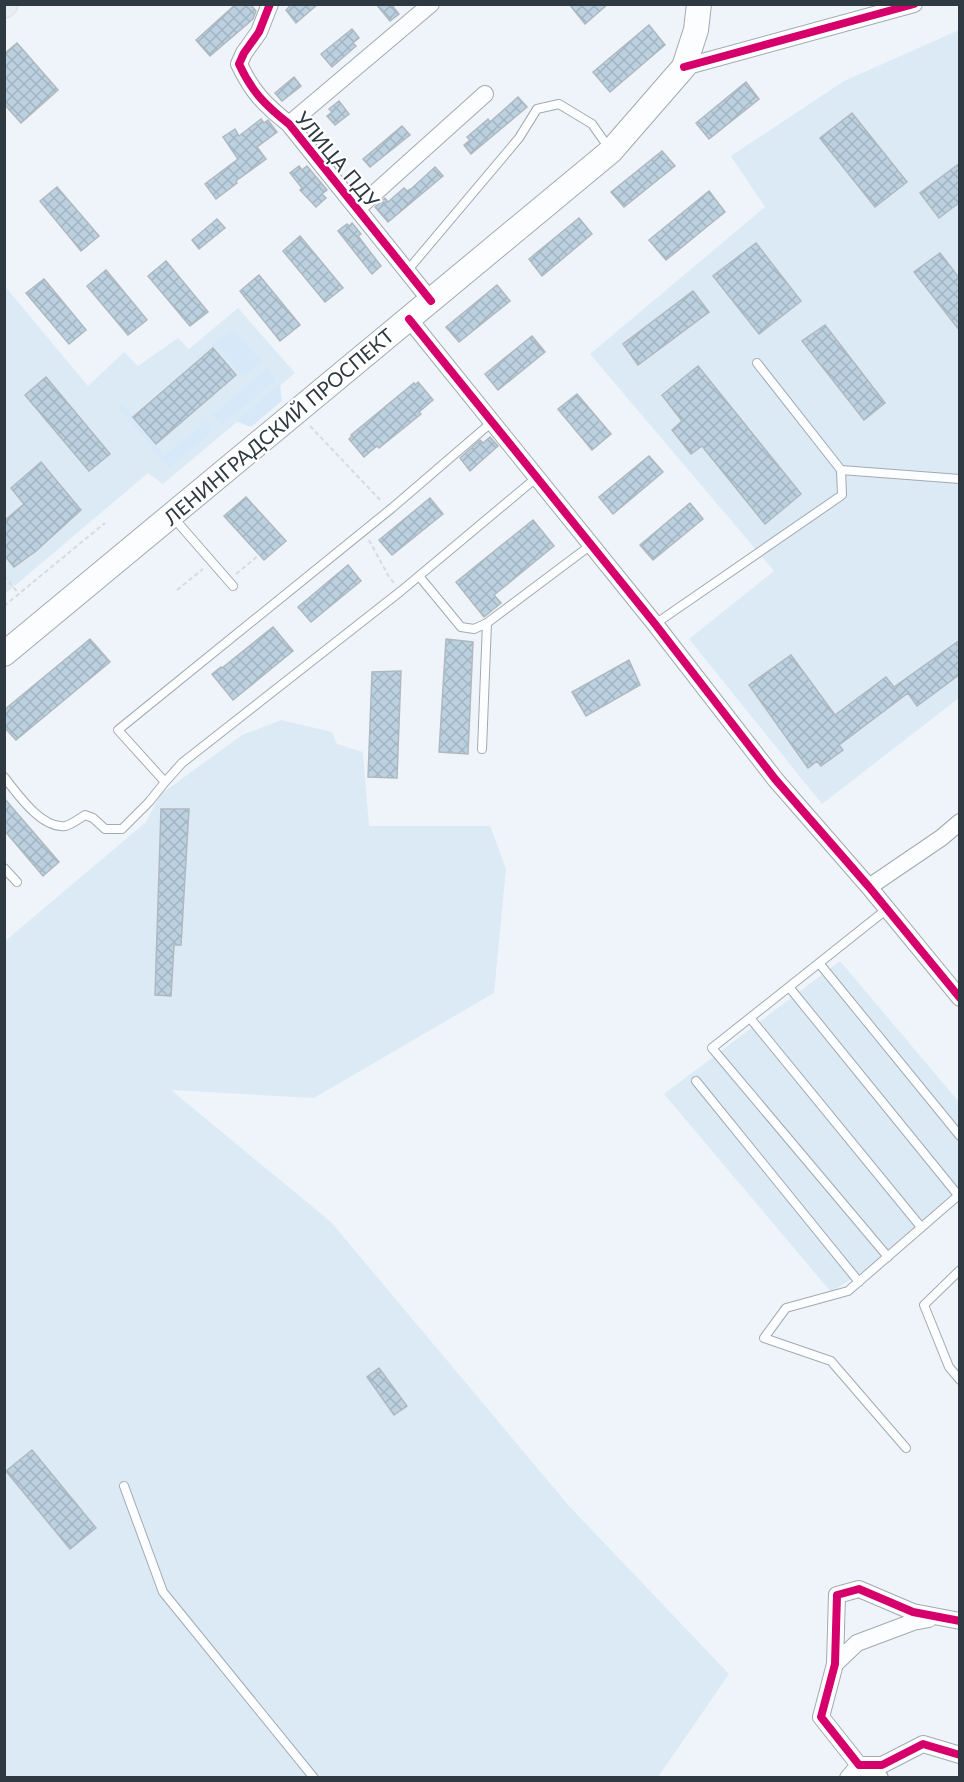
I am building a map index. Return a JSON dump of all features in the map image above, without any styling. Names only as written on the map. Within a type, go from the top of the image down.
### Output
[{"type":"main road","name":"ЛЕНИНГРАДСКИЙ ПРОСПЕКТ","points":[[4,654],[611,151],[684,67],[696,30],[699,4]]},
{"type":"street","name":"УЛИЦА ПДУ","points":[[270,4],[259,32],[239,64],[248,83],[262,103],[289,124],[431,301]]},
{"type":"street","name":"УЛИЦА ПДУ","points":[[289,124],[432,4]]},
{"type":"street","points":[[684,67],[896,7],[914,4]]},
{"type":"street","name":"УЛИЦА ПДУ","points":[[357,209],[485,94]]},
{"type":"street","points":[[409,319],[655,624],[775,778],[960,998]]},
{"type":"street","points":[[869,887],[960,822]]},
{"type":"street","points":[[880,1778],[854,1771],[821,1717],[835,1664],[837,1595],[859,1589],[913,1612],[960,1621]]},
{"type":"street","points":[[835,1664],[857,1643],[913,1622],[941,1618]]},
{"type":"street","points":[[854,1771],[882,1765],[923,1744],[960,1755]]},
{"type":"lane","points":[[407,271],[519,138],[537,109],[559,104],[592,124],[611,151]]},
{"type":"lane","points":[[655,624],[842,495],[841,470],[757,363]]},
{"type":"lane","points":[[165,782],[118,730],[492,422]]},
{"type":"lane","points":[[841,470],[960,479]]},
{"type":"lane","points":[[4,777],[29,808],[49,824],[65,826],[85,815],[93,818],[105,829],[122,829],[149,802],[182,763],[264,701],[419,576],[536,477]]},
{"type":"lane","points":[[172,516],[230,583]]},
{"type":"lane","points":[[419,576],[461,627],[474,629],[487,623],[591,545]]},
{"type":"lane","points":[[482,749],[487,623]]},
{"type":"lane","points":[[4,867],[17,882]]},
{"type":"lane","points":[[886,909],[712,1048],[888,1257]]},
{"type":"lane","points":[[819,963],[960,1136]]},
{"type":"lane","points":[[789,987],[959,1194],[848,1291],[786,1308],[764,1338],[831,1361],[906,1448]]},
{"type":"lane","points":[[750,1018],[921,1227]]},
{"type":"lane","points":[[696,1081],[859,1281]]},
{"type":"lane","points":[[960,1269],[924,1305],[949,1367],[960,1380]]},
{"type":"lane","points":[[123,1486],[163,1592],[314,1778]]},
{"type":"path","points":[[306,422],[383,503]]},
{"type":"path","points":[[4,606],[105,523]]},
{"type":"path","points":[[364,529],[389,577]]},
{"type":"path","points":[[230,583],[259,555]]},
{"type":"path","points":[[177,590],[212,562]]},
{"type":"path","points":[[4,576],[19,594]]},
{"type":"shaded area","points":[[959,30],[959,698],[822,804],[689,639],[774,571],[590,354],[765,207],[731,156],[844,81]]},
{"type":"shaded area","points":[[4,285],[88,386],[124,352],[138,366],[178,338],[189,349],[238,308],[295,373],[163,484],[148,473],[5,594]]},
{"type":"shaded area","points":[[236,331],[262,362],[244,377],[215,346],[198,359],[196,357],[229,332]]},
{"type":"shaded area","points":[[267,368],[276,380],[222,425],[212,415]]},
{"type":"shaded area","points":[[280,384],[282,401],[251,427],[235,421]]},
{"type":"shaded area","points":[[122,403],[165,455],[207,421],[214,430],[169,468],[118,407]]},
{"type":"shaded area","points":[[281,720],[332,732],[337,744],[363,752],[369,826],[490,826],[506,869],[494,993],[314,1098],[171,1090],[331,1222],[569,1506],[729,1674],[658,1777],[5,1777],[4,942],[146,822],[161,794],[242,735]]},
{"type":"shaded area","points":[[840,961],[959,1102],[959,1188],[865,1270],[831,1292],[664,1094]]},
{"type":"building","points":[[236,4],[250,4],[256,11],[253,19],[210,56],[196,40]]},
{"type":"building","points":[[292,4],[318,4],[296,23],[286,10]]},
{"type":"building","points":[[376,4],[391,4],[399,14],[390,21]]},
{"type":"building","points":[[569,4],[608,4],[585,24]]},
{"type":"building","points":[[649,25],[665,45],[610,92],[593,72]]},
{"type":"building","points":[[352,29],[359,38],[353,43],[356,46],[332,67],[321,54]]},
{"type":"building","points":[[17,43],[58,90],[21,123],[4,104],[4,54]]},
{"type":"building","points":[[294,77],[301,86],[282,101],[275,93]]},
{"type":"building","points":[[746,82],[759,99],[709,139],[696,123]]},
{"type":"building","points":[[518,97],[527,107],[471,154],[464,145],[470,140],[467,137],[488,119],[490,122]]},
{"type":"building","points":[[339,101],[349,114],[335,125],[327,116],[332,112],[329,109]]},
{"type":"building","points":[[852,113],[907,182],[875,207],[820,138]]},
{"type":"building","points":[[261,119],[264,123],[268,120],[277,132],[257,147],[266,159],[216,199],[205,184],[238,159],[223,137],[235,129],[239,136]]},
{"type":"building","points":[[402,126],[410,135],[370,167],[363,159]]},
{"type":"building","points":[[662,151],[675,166],[624,207],[611,192]]},
{"type":"building","points":[[960,163],[960,202],[939,218],[920,193]]},
{"type":"building","points":[[299,166],[302,170],[307,166],[327,190],[322,194],[326,198],[316,207],[300,190],[302,188],[290,173]]},
{"type":"building","points":[[435,167],[443,176],[388,222],[375,207],[385,198],[388,202],[404,188],[407,191],[411,189]]},
{"type":"building","points":[[57,187],[99,236],[81,251],[40,201]]},
{"type":"building","points":[[709,191],[725,212],[666,260],[649,240]]},
{"type":"building","points":[[579,218],[592,234],[542,276],[529,259]]},
{"type":"building","points":[[217,219],[225,228],[199,249],[192,240]]},
{"type":"building","points":[[352,223],[361,234],[358,236],[381,266],[372,274],[338,231]]},
{"type":"building","points":[[300,236],[343,288],[325,302],[283,251]]},
{"type":"building","points":[[756,243],[801,301],[759,334],[713,276]]},
{"type":"building","points":[[940,253],[960,279],[960,331],[914,272]]},
{"type":"building","points":[[166,261],[208,312],[190,326],[148,276]]},
{"type":"building","points":[[106,270],[147,320],[128,335],[87,286]]},
{"type":"building","points":[[259,275],[300,325],[280,341],[240,291]]},
{"type":"building","points":[[44,279],[86,330],[69,344],[26,293]]},
{"type":"building","points":[[497,285],[510,301],[459,342],[446,327]]},
{"type":"building","points":[[693,291],[709,312],[638,365],[623,344]]},
{"type":"building","points":[[825,325],[885,403],[864,420],[802,341]]},
{"type":"building","points":[[532,336],[545,352],[498,390],[485,374]]},
{"type":"building","points":[[213,348],[236,375],[156,444],[133,417]]},
{"type":"building","points":[[698,366],[801,494],[765,524],[702,446],[691,454],[672,430],[682,421],[662,395]]},
{"type":"building","points":[[46,377],[110,454],[89,471],[25,395]]},
{"type":"building","points":[[418,382],[433,400],[419,412],[421,414],[379,448],[377,446],[364,457],[349,439],[351,435]]},
{"type":"building","points":[[577,394],[611,434],[592,450],[558,409]]},
{"type":"building","points":[[490,437],[498,446],[470,471],[460,458],[480,440],[483,443]]},
{"type":"building","points":[[649,456],[663,472],[613,514],[599,497]]},
{"type":"building","points":[[41,462],[81,510],[36,551],[14,567],[4,555],[4,521],[24,504],[11,488]]},
{"type":"building","points":[[246,497],[286,541],[264,560],[224,516]]},
{"type":"building","points":[[430,498],[443,514],[392,555],[379,540]]},
{"type":"building","points":[[690,503],[703,519],[653,560],[640,545]]},
{"type":"building","points":[[533,520],[554,546],[494,595],[501,603],[484,617],[456,582]]},
{"type":"building","points":[[348,565],[361,581],[311,622],[298,607]]},
{"type":"building","points":[[273,627],[293,651],[233,700],[212,674]]},
{"type":"building","points":[[90,639],[110,662],[16,740],[4,727],[4,710]]},
{"type":"building","points":[[446,639],[473,642],[468,754],[439,752]]},
{"type":"building","points":[[960,640],[960,674],[917,706],[908,693],[839,745],[843,750],[821,766],[817,761],[808,768],[749,685],[791,655],[835,715],[886,677],[894,687]]},
{"type":"building","points":[[629,660],[640,685],[586,716],[572,692]]},
{"type":"building","points":[[401,671],[397,778],[368,777],[372,672]]},
{"type":"building","points":[[4,798],[59,862],[43,876],[4,830]]},
{"type":"building","points":[[161,809],[189,809],[181,945],[174,945],[171,996],[155,995]]},
{"type":"building","points":[[379,1368],[407,1406],[394,1415],[367,1377]]},
{"type":"building","points":[[32,1450],[96,1528],[70,1549],[6,1471]]},
{"type":"cycle path","points":[[270,4],[259,32],[239,64],[244,74],[260,97],[289,124],[431,301]]},
{"type":"cycle path","points":[[684,67],[914,4]]},
{"type":"cycle path","points":[[409,319],[655,624],[775,779],[869,887],[960,998]]},
{"type":"cycle path","points":[[960,1621],[913,1612],[859,1589],[837,1595],[835,1664],[821,1717],[859,1765],[882,1765],[923,1744],[960,1755]]}]
